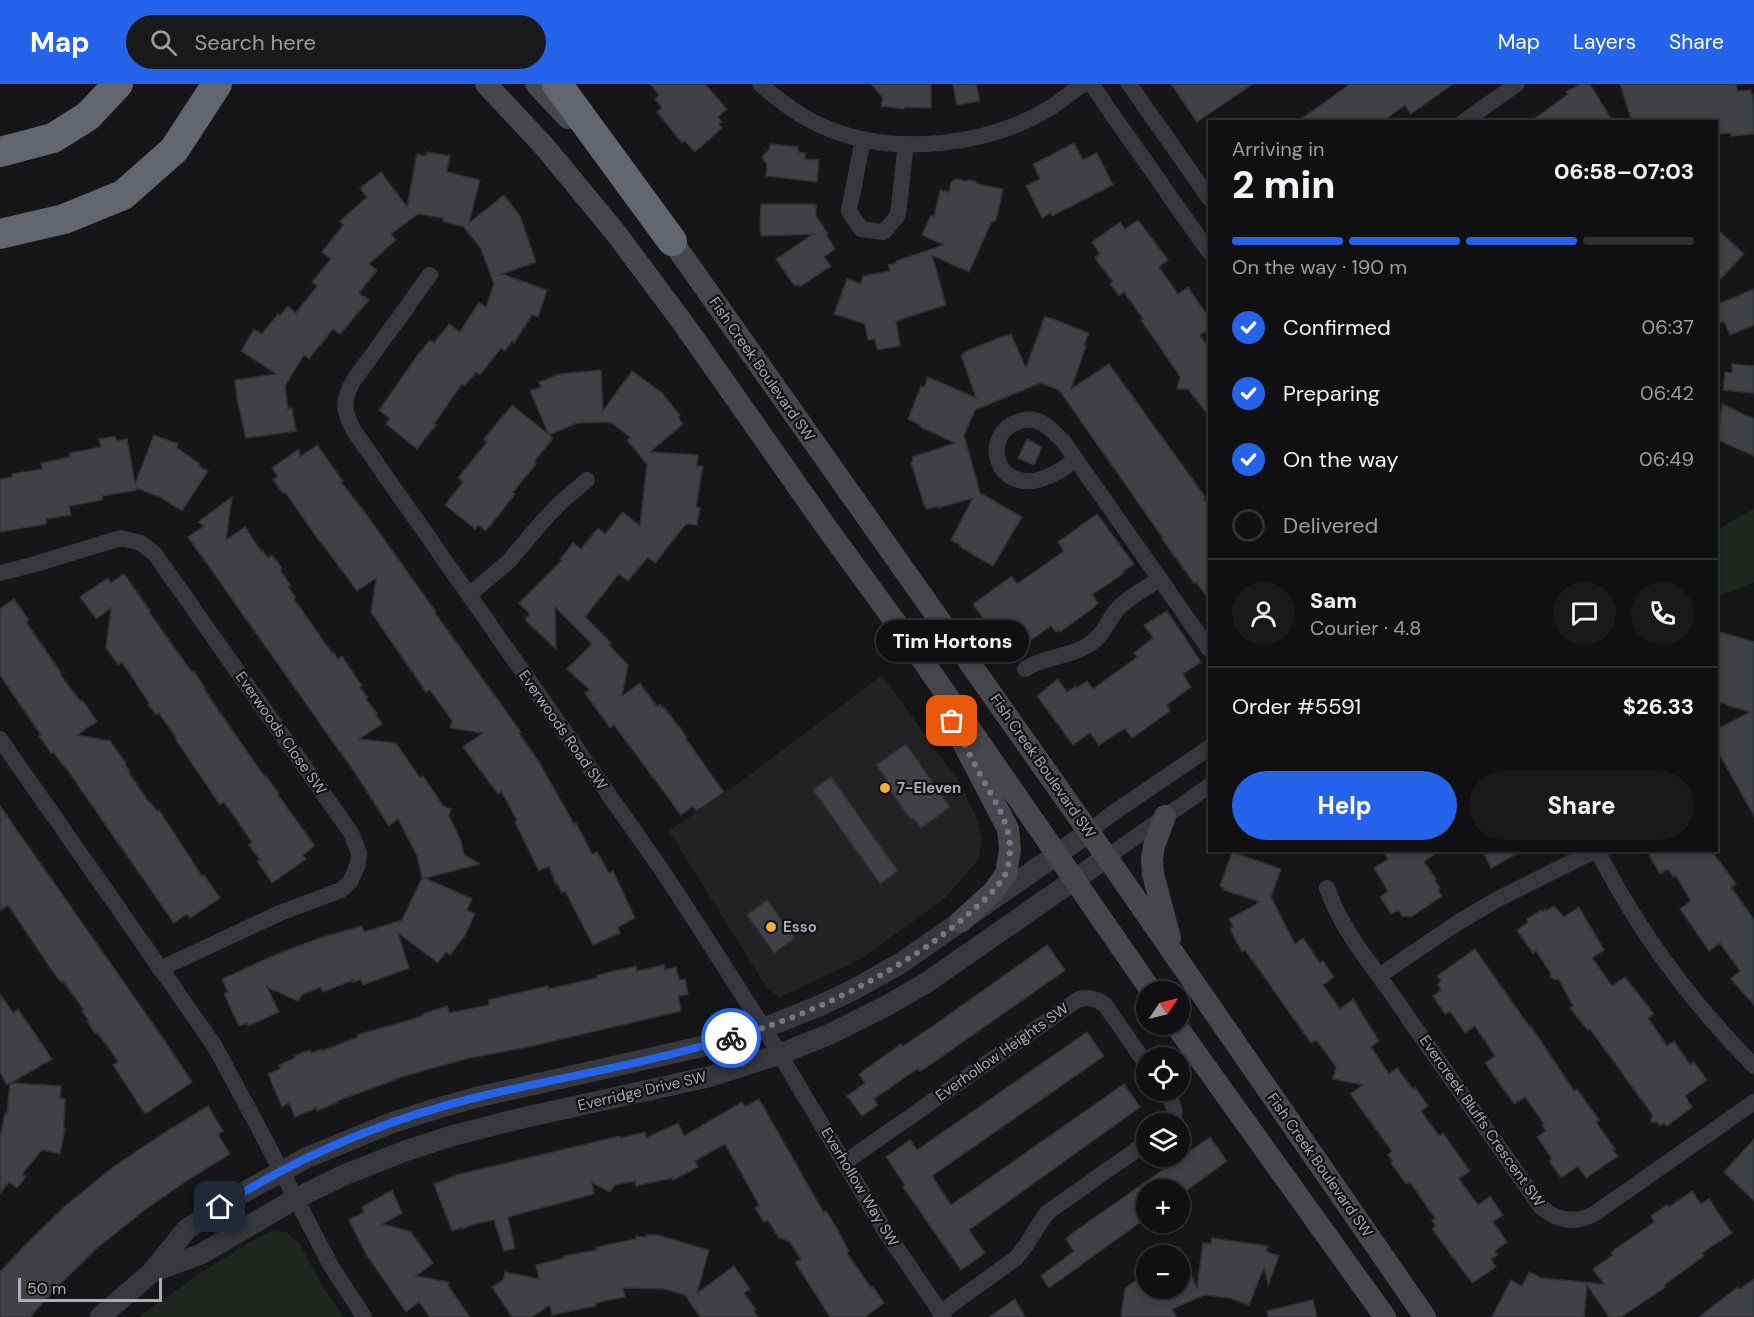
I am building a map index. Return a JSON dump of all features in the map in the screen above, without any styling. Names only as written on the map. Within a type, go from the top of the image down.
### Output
[{"type":"highway","points":[[0,152],[53,138],[88,116],[118,84]]},
{"type":"highway","points":[[557,84],[672,241]]},
{"type":"highway","points":[[0,234],[64,219],[123,195],[174,150],[215,86]]},
{"type":"main road","points":[[486,84],[544,146],[615,231],[683,323],[912,645],[1144,981]]},
{"type":"main road","name":"Fish Creek Boulevard SW","points":[[536,84],[568,118],[617,179],[672,241],[1107,856],[1425,1317]]},
{"type":"main road","points":[[912,645],[1008,829],[1010,850],[1006,874],[993,892],[960,922]]},
{"type":"main road","points":[[1165,816],[1154,846],[1152,860],[1153,874],[1173,952]]},
{"type":"main road","points":[[1183,1035],[1385,1317]]},
{"type":"street","points":[[760,84],[788,106],[829,129],[863,139],[906,144],[937,144],[980,137],[1048,109],[1083,84]]},
{"type":"street","points":[[1091,84],[1208,251]]},
{"type":"street","points":[[1129,84],[1208,197]]},
{"type":"street","points":[[1466,120],[1517,84]]},
{"type":"street","points":[[863,139],[849,211],[861,229],[884,231],[898,215],[906,144]]},
{"type":"street","name":"Everwoods Road SW","points":[[430,275],[348,390],[345,407],[348,420],[668,879],[780,1054]]},
{"type":"street","points":[[1076,459],[1057,473],[1028,481],[1005,474],[997,463],[996,454],[1006,428],[1020,421],[1031,419],[1051,429],[1076,459],[1208,648]]},
{"type":"street","points":[[469,595],[508,562],[548,515],[587,480]]},
{"type":"street","name":"Everwoods Close SW","points":[[0,573],[32,566],[121,538],[146,546],[155,554],[351,833],[356,844],[359,853],[358,864],[350,882],[341,890],[280,913],[160,969]]},
{"type":"street","points":[[1025,669],[1035,662],[1089,645],[1104,630],[1121,606],[1160,579]]},
{"type":"street","points":[[0,739],[214,1046],[330,1264],[364,1317]]},
{"type":"street","points":[[1089,832],[1208,748]]},
{"type":"street","points":[[1107,856],[1208,787]]},
{"type":"street","name":"Everridge Drive SW","points":[[100,1317],[152,1272],[187,1229],[237,1196],[306,1158],[391,1123],[477,1097],[713,1044],[764,1028],[819,1006],[901,963],[1089,832]]},
{"type":"street","points":[[1379,976],[1457,923],[1496,900],[1592,852]]},
{"type":"street","points":[[1597,852],[1614,884],[1653,945],[1714,1024],[1754,1066]]},
{"type":"street","name":"Everridge Drive SW","points":[[152,1272],[201,1254],[295,1199],[344,1175],[397,1154],[451,1136],[522,1118],[708,1077],[780,1054],[830,1034],[926,983],[1107,856]]},
{"type":"street","name":"Evercreek Bluffs Crescent SW","points":[[1327,888],[1334,909],[1347,931],[1542,1207],[1550,1215],[1572,1221],[1585,1219],[1754,1102]]},
{"type":"street","name":"Everhollow Heights SW","points":[[844,1163],[1077,1000],[1084,998],[1098,1000],[1105,1005],[1136,1050]]},
{"type":"street","name":"Everhollow Way SW","points":[[780,1054],[887,1233],[942,1315]]},
{"type":"street","points":[[516,1089],[522,1118]]},
{"type":"street","points":[[942,1315],[1016,1258],[1048,1212],[1136,1150]]},
{"type":"shaded area","points":[[1754,509],[1754,582],[1718,597],[1718,529]]},
{"type":"shaded area","points":[[882,675],[959,782],[975,815],[982,839],[978,860],[945,898],[861,959],[780,997],[767,988],[669,831],[750,775]]},
{"type":"shaded area","points":[[271,1231],[286,1232],[299,1243],[323,1287],[344,1317],[139,1317],[187,1282]]},
{"type":"building","points":[[650,84],[705,84],[727,109],[718,117],[722,122],[719,124],[722,128],[695,152],[685,141],[682,143],[657,112],[662,108],[655,99],[659,95]]},
{"type":"building","points":[[871,84],[931,84],[931,108],[904,107],[904,109],[881,106],[883,98]]},
{"type":"building","points":[[953,84],[976,84],[980,101],[957,105]]},
{"type":"building","points":[[1171,84],[1253,84],[1197,122]]},
{"type":"building","points":[[1350,84],[1453,84],[1411,114],[1405,105],[1385,120],[1300,120]]},
{"type":"building","points":[[1579,84],[1590,84],[1612,120],[1533,120],[1568,94],[1566,92]]},
{"type":"building","points":[[1620,84],[1736,84],[1737,91],[1751,90],[1753,94],[1754,134],[1731,136],[1731,133],[1718,134],[1718,120],[1631,120]]},
{"type":"building","points":[[1074,143],[1083,160],[1097,153],[1113,185],[1052,216],[1051,213],[1042,218],[1026,186],[1040,179],[1033,164]]},
{"type":"building","points":[[770,144],[798,147],[798,152],[805,153],[805,159],[819,160],[817,182],[766,176],[767,165],[762,157],[769,150]]},
{"type":"building","points":[[427,152],[450,156],[447,172],[480,180],[469,223],[504,195],[520,216],[536,262],[502,274],[547,290],[538,317],[532,315],[514,343],[512,341],[505,351],[501,348],[480,375],[476,372],[465,386],[462,384],[434,424],[436,425],[417,449],[386,424],[390,419],[379,410],[417,356],[430,340],[434,343],[449,324],[460,332],[479,302],[486,307],[494,284],[481,249],[464,227],[443,221],[444,218],[418,214],[391,234],[396,240],[369,264],[377,270],[359,293],[369,300],[340,334],[333,329],[309,359],[304,355],[285,386],[288,409],[292,408],[296,431],[246,438],[235,380],[277,374],[241,351],[254,329],[262,334],[278,314],[280,316],[288,306],[296,313],[317,286],[312,282],[331,259],[322,252],[343,225],[340,221],[367,197],[360,188],[381,172],[407,207],[417,154],[426,156]]},
{"type":"building","points":[[956,179],[975,181],[977,184],[1003,189],[996,220],[991,223],[969,272],[932,255],[946,305],[896,321],[900,346],[877,350],[875,339],[868,340],[865,324],[834,314],[847,279],[861,284],[863,276],[890,271],[888,265],[896,261],[944,245],[922,235],[931,215],[934,217],[940,190],[949,192],[951,182]]},
{"type":"building","points":[[761,204],[816,204],[816,216],[835,249],[824,257],[831,266],[801,286],[794,285],[776,259],[813,234],[761,236]]},
{"type":"building","points":[[1138,220],[1168,260],[1159,267],[1178,294],[1188,287],[1208,317],[1208,330],[1200,335],[1208,347],[1208,415],[1188,389],[1177,389],[1180,378],[1178,373],[1124,292],[1119,296],[1110,284],[1113,282],[1095,258],[1100,254],[1092,242],[1120,222],[1125,229]]},
{"type":"building","points":[[1718,230],[1744,254],[1718,282]]},
{"type":"building","points":[[1754,289],[1754,325],[1730,335],[1724,321],[1718,324],[1718,304]]},
{"type":"building","points":[[1045,316],[1089,333],[1071,389],[1109,364],[1206,498],[1204,499],[1208,505],[1208,599],[1162,539],[1059,390],[1040,383],[975,410],[964,435],[980,493],[1022,517],[993,566],[951,540],[973,498],[938,508],[938,506],[927,509],[924,505],[911,462],[912,457],[955,443],[908,419],[921,386],[924,387],[928,377],[976,398],[961,355],[1011,334],[1026,368]]},
{"type":"building","points":[[1732,364],[1754,366],[1754,393],[1723,390],[1725,372],[1732,373]]},
{"type":"building","points":[[601,370],[603,411],[632,371],[662,393],[680,415],[678,417],[683,424],[650,452],[698,455],[697,466],[703,466],[696,507],[700,508],[697,525],[686,524],[655,563],[648,557],[628,581],[619,574],[585,617],[611,643],[609,645],[628,665],[622,696],[640,683],[657,707],[660,704],[662,708],[664,707],[679,726],[724,792],[696,811],[693,806],[681,815],[614,725],[610,728],[585,693],[590,690],[567,669],[592,644],[555,607],[556,649],[525,620],[530,614],[519,603],[562,560],[560,559],[573,543],[581,549],[598,528],[605,534],[623,512],[640,526],[647,464],[627,440],[630,437],[610,422],[577,423],[549,435],[530,391],[541,387],[539,382],[559,374]]},
{"type":"building","points":[[1722,404],[1754,419],[1754,456],[1718,440]]},
{"type":"building","points":[[512,405],[553,438],[534,462],[536,464],[513,492],[515,494],[486,531],[478,525],[475,529],[445,505],[463,482],[458,478],[487,442],[484,439]]},
{"type":"building","points":[[154,435],[178,444],[177,448],[208,471],[182,511],[160,497],[136,488],[136,490],[102,496],[103,500],[69,506],[71,515],[46,519],[46,524],[0,532],[0,479],[12,477],[12,474],[42,469],[41,463],[70,457],[70,453],[101,447],[99,439],[115,436],[117,441],[127,439],[135,484]]},
{"type":"building","points":[[1027,439],[1042,447],[1034,465],[1018,458]]},
{"type":"building","points":[[317,445],[343,481],[341,482],[521,732],[519,733],[539,762],[574,824],[576,823],[592,854],[597,852],[609,873],[613,871],[635,918],[618,927],[620,933],[593,945],[565,891],[562,893],[556,884],[549,866],[539,871],[515,822],[517,820],[501,791],[498,794],[463,747],[483,733],[450,728],[452,721],[430,690],[426,692],[371,612],[376,578],[357,591],[285,492],[283,493],[273,480],[278,476],[272,468],[299,449],[300,457]]},
{"type":"building","points":[[232,497],[226,540],[245,527],[261,551],[268,558],[272,555],[291,586],[288,587],[296,598],[294,599],[332,653],[338,659],[342,656],[377,714],[382,724],[359,739],[396,743],[420,778],[423,776],[443,806],[451,809],[449,816],[461,841],[464,855],[480,864],[425,878],[472,899],[467,910],[475,914],[464,937],[450,955],[446,952],[438,963],[398,933],[409,968],[363,985],[361,980],[353,982],[353,980],[323,992],[321,987],[302,995],[298,1001],[267,987],[279,1012],[248,1026],[247,1023],[239,1026],[224,994],[228,992],[222,979],[277,954],[323,937],[362,926],[364,932],[402,920],[422,878],[417,856],[398,819],[389,826],[355,773],[188,537],[204,526],[198,522]]},
{"type":"building","points":[[1097,514],[1134,564],[1092,595],[1098,603],[1096,606],[1060,632],[1059,630],[1056,632],[1051,626],[1028,642],[1026,639],[1005,652],[973,604],[1012,576],[1017,584],[1064,551],[1058,542]]},
{"type":"building","points":[[124,574],[315,846],[303,855],[306,859],[272,883],[249,845],[252,842],[224,802],[220,805],[159,713],[156,715],[148,704],[122,662],[118,665],[106,648],[111,608],[96,619],[80,597],[108,578],[111,583]]},
{"type":"building","points":[[14,599],[29,620],[26,622],[60,674],[97,721],[77,735],[110,741],[149,802],[157,811],[159,810],[202,876],[204,875],[220,898],[190,918],[187,914],[174,923],[68,771],[39,736],[41,735],[0,675],[0,609]]},
{"type":"building","points":[[1167,611],[1201,662],[1183,674],[1191,687],[1167,705],[1170,711],[1132,738],[1125,728],[1099,745],[1090,733],[1073,745],[1037,696],[1058,679],[1067,692],[1087,681],[1093,689],[1137,657],[1134,653],[1153,638],[1144,625]]},
{"type":"building","points":[[1720,632],[1754,642],[1754,816],[1718,752],[1718,729],[1750,712],[1718,702]]},
{"type":"building","points":[[906,744],[950,807],[921,828],[914,819],[911,820],[884,782],[887,780],[876,765]]},
{"type":"building","points":[[831,777],[898,871],[880,884],[813,790]]},
{"type":"building","points":[[0,806],[192,1082],[145,1114],[113,1065],[118,1061],[87,1021],[82,1011],[84,1010],[63,981],[61,982],[53,972],[8,905],[0,911]]},
{"type":"building","points":[[1232,852],[1281,869],[1271,897],[1295,944],[1303,938],[1320,963],[1323,961],[1334,977],[1323,985],[1340,1009],[1353,999],[1379,1041],[1371,1047],[1389,1074],[1397,1068],[1413,1089],[1415,1087],[1428,1106],[1421,1111],[1439,1136],[1443,1133],[1470,1171],[1459,1179],[1478,1205],[1490,1196],[1503,1215],[1493,1222],[1507,1242],[1495,1251],[1498,1255],[1491,1259],[1496,1267],[1472,1283],[1432,1229],[1436,1226],[1432,1220],[1435,1218],[1410,1182],[1406,1184],[1391,1163],[1393,1162],[1388,1155],[1392,1151],[1350,1094],[1363,1085],[1333,1079],[1336,1067],[1321,1046],[1316,1040],[1311,1043],[1245,950],[1242,952],[1230,929],[1233,927],[1229,919],[1260,902],[1224,890],[1220,886]]},
{"type":"building","points":[[1383,852],[1437,852],[1424,862],[1436,879],[1442,896],[1411,917],[1402,916],[1398,910],[1391,914],[1380,897],[1388,891],[1374,868],[1388,859]]},
{"type":"building","points":[[1483,852],[1520,852],[1491,868]]},
{"type":"building","points":[[1647,852],[1712,852],[1736,884],[1731,887],[1754,920],[1754,1005],[1731,979],[1740,971],[1720,943],[1709,951],[1680,909],[1691,901],[1676,876],[1673,877],[1668,869],[1660,874]]},
{"type":"building","name":"Esso","points":[[767,900],[795,938],[774,953],[747,915]]},
{"type":"building","points":[[1554,906],[1564,917],[1579,907],[1604,950],[1592,958],[1612,986],[1625,977],[1654,1014],[1648,1018],[1667,1046],[1674,1041],[1690,1065],[1694,1062],[1707,1080],[1685,1096],[1692,1107],[1667,1126],[1664,1123],[1660,1126],[1657,1122],[1651,1122],[1652,1114],[1590,1029],[1588,1030],[1570,1008],[1573,1006],[1559,980],[1550,978],[1551,974],[1536,951],[1533,953],[1517,930],[1528,922],[1527,919],[1541,910],[1546,911]]},
{"type":"building","points":[[1047,945],[1065,970],[924,1069],[919,1071],[917,1069],[874,1099],[878,1105],[862,1116],[847,1096],[865,1083],[859,1074],[901,1044],[903,1046],[940,1021]]},
{"type":"building","points":[[1475,949],[1574,1091],[1577,1089],[1599,1120],[1596,1122],[1615,1149],[1613,1150],[1618,1156],[1586,1178],[1578,1166],[1561,1178],[1549,1161],[1552,1159],[1537,1137],[1546,1131],[1542,1125],[1544,1124],[1525,1097],[1514,1104],[1485,1063],[1495,1056],[1475,1026],[1465,1033],[1450,1011],[1445,1014],[1433,996],[1441,990],[1437,984],[1441,981],[1437,976]]},
{"type":"building","points":[[664,965],[665,970],[676,967],[679,980],[685,979],[688,994],[678,996],[681,1011],[532,1046],[465,1059],[394,1079],[317,1111],[316,1108],[295,1117],[289,1103],[282,1107],[268,1074],[280,1069],[279,1065],[295,1058],[294,1056],[310,1050],[311,1053],[322,1049],[322,1051],[358,1037],[357,1035],[423,1016],[422,1014],[447,1006],[449,1013],[489,1005],[488,1000],[548,986],[548,989],[597,978],[597,975],[636,966],[637,971]]},
{"type":"building","points":[[0,994],[13,1013],[18,1009],[52,1059],[11,1083],[61,1086],[60,1098],[65,1099],[65,1129],[60,1154],[42,1150],[22,1174],[26,1177],[17,1188],[9,1182],[0,1193],[0,1137],[5,1113],[7,1114],[10,1083],[7,1085],[0,1072]]},
{"type":"building","points":[[1087,1032],[1104,1056],[932,1176],[951,1205],[1124,1084],[1140,1107],[969,1230],[985,1253],[961,1270],[903,1187],[905,1185],[886,1157],[910,1140],[917,1150]]},
{"type":"building","points":[[759,1099],[824,1213],[826,1211],[836,1227],[849,1251],[847,1253],[884,1303],[865,1317],[830,1317],[795,1262],[801,1259],[789,1241],[779,1238],[768,1220],[764,1222],[755,1208],[759,1205],[725,1144],[695,1161],[698,1167],[673,1180],[672,1178],[636,1186],[635,1181],[615,1185],[610,1192],[592,1183],[594,1194],[508,1217],[515,1248],[504,1251],[494,1220],[452,1231],[434,1184],[460,1174],[620,1136],[621,1138],[645,1132],[646,1138],[678,1123],[684,1136],[742,1102],[745,1107]]},
{"type":"building","points":[[208,1106],[223,1131],[218,1134],[230,1154],[146,1209],[96,1249],[30,1317],[0,1317],[0,1272],[25,1245],[63,1208],[113,1167]]},
{"type":"building","points":[[1210,1137],[1227,1161],[1190,1188],[1190,1179],[1150,1179],[1167,1167],[1190,1167],[1190,1151]]},
{"type":"building","points":[[1754,1139],[1754,1201],[1724,1172]]},
{"type":"building","points":[[1136,1189],[1136,1225],[1049,1288],[1041,1276],[1074,1251],[1066,1239]]},
{"type":"building","points":[[392,1190],[402,1213],[383,1224],[411,1232],[433,1263],[416,1276],[449,1282],[448,1286],[470,1317],[430,1317],[419,1302],[406,1312],[366,1254],[349,1220],[364,1212],[362,1207]]},
{"type":"building","points":[[1692,1191],[1701,1204],[1709,1199],[1732,1233],[1702,1253],[1704,1256],[1664,1285],[1666,1287],[1621,1317],[1609,1317],[1587,1285],[1584,1317],[1492,1317],[1511,1280],[1522,1286],[1529,1272],[1541,1278],[1604,1284],[1593,1269],[1613,1255],[1611,1253],[1614,1250],[1654,1222],[1651,1216]]},
{"type":"building","points":[[647,1235],[657,1235],[709,1250],[697,1293],[734,1266],[750,1289],[744,1293],[758,1317],[700,1317],[685,1295],[665,1289],[623,1288],[625,1297],[595,1303],[596,1306],[552,1315],[550,1305],[532,1317],[512,1317],[492,1287],[503,1280],[505,1272],[539,1279],[536,1265],[564,1258],[563,1256],[597,1250],[596,1247],[636,1239],[636,1236],[647,1237]]},
{"type":"building","points":[[1212,1238],[1268,1246],[1266,1251],[1279,1256],[1268,1285],[1264,1267],[1249,1305],[1230,1298],[1204,1295],[1172,1309],[1177,1317],[1121,1317],[1125,1288],[1136,1281],[1136,1299],[1190,1299],[1190,1272],[1197,1288],[1203,1243],[1211,1244]]},
{"type":"building","points":[[1754,1279],[1754,1317],[1699,1317],[1738,1287],[1740,1289]]},
{"type":"building","points":[[1015,1299],[1025,1317],[989,1317]]},
{"type":"building","points":[[1313,1300],[1317,1317],[1268,1317],[1267,1311]]},
{"type":"way so far","points":[[731,1038],[764,1028],[819,1006],[901,963],[960,922],[993,892],[1006,874],[1010,850],[1008,829],[952,721]]},
{"type":"place","name":"Tim Hortons","points":[[952,721]]},
{"type":"place","name":"7-Eleven","points":[[885,788]]},
{"type":"place","name":"Esso","points":[[771,927]]},
{"type":"route","points":[[220,1207],[306,1158],[391,1123],[477,1097],[731,1038]]}]
